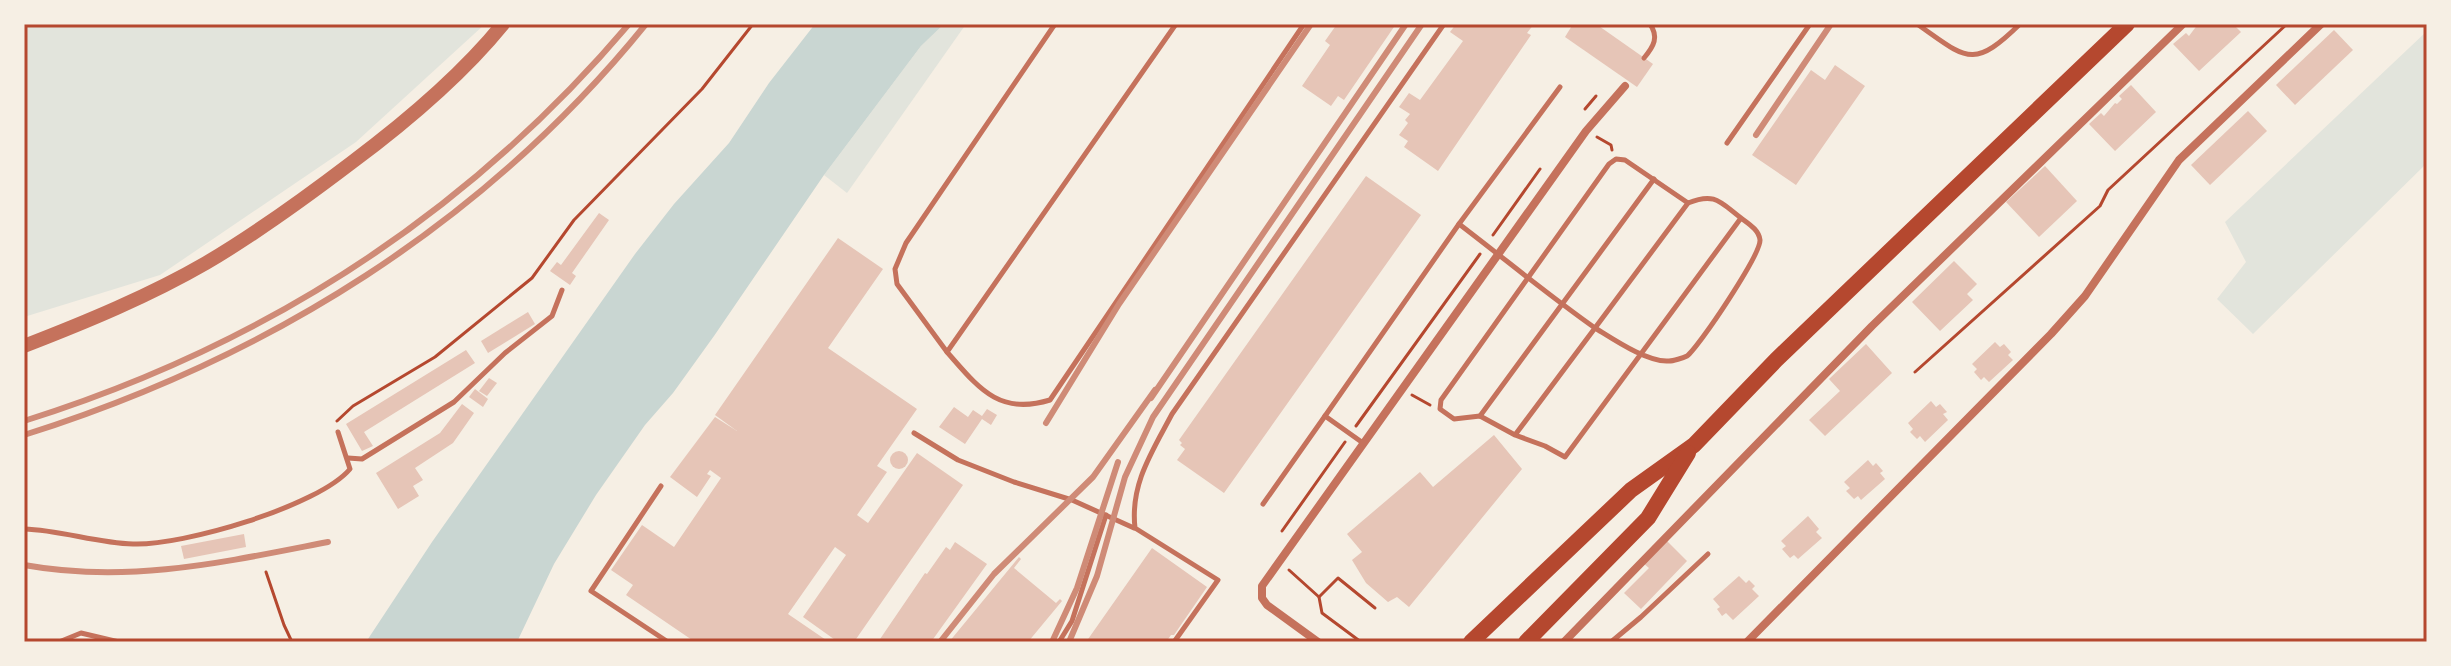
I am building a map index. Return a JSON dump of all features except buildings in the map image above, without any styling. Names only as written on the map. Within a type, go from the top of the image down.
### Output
[{"type":"main road","points":[[1471,642],[1631,490],[1694,445],[1776,360],[2127,24]]},
{"type":"main road","points":[[1526,642],[1648,518],[1694,445]]},
{"type":"street","points":[[24,346],[130,301],[205,263],[295,205],[382,140],[444,87],[503,24]]},
{"type":"street","points":[[1564,642],[1872,326],[2183,24]]},
{"type":"street","points":[[1747,642],[2051,334],[2085,296],[2179,160],[2321,24]]},
{"type":"street","points":[[1318,642],[1267,605],[1262,598],[1262,586],[1586,131],[1627,84]]},
{"type":"street","points":[[1298,642],[1305,633]]},
{"type":"lane","points":[[1055,24],[906,243],[895,269],[897,284],[947,352],[974,382],[994,398],[1010,404],[1031,406],[1050,400],[1304,24]]},
{"type":"lane","points":[[947,352],[1176,24]]},
{"type":"lane","points":[[1135,528],[1133,505],[1143,469],[1172,414],[1444,24]]},
{"type":"lane","points":[[1644,58],[1654,45],[1656,36],[1650,24]]},
{"type":"lane","points":[[1727,143],[1810,24]]},
{"type":"lane","points":[[1917,24],[1958,52],[1972,56],[1991,49],[2020,24]]},
{"type":"lane","points":[[1263,504],[1459,224],[1560,87]]},
{"type":"lane","points":[[1688,203],[1625,160],[1616,159],[1609,164],[1439,404],[1440,409],[1454,419],[1480,416],[1565,457],[1741,218]]},
{"type":"lane","points":[[1480,416],[1654,179]]},
{"type":"lane","points":[[1459,224],[1595,328],[1641,354],[1667,362],[1687,356],[1736,289],[1760,248],[1760,236],[1753,227],[1715,199],[1704,196],[1688,203],[1595,328],[1515,435]]},
{"type":"lane","points":[[348,458],[362,459],[454,402],[505,353],[552,316],[562,290]]},
{"type":"lane","points":[[1325,416],[1363,443]]},
{"type":"lane","points":[[24,529],[135,544],[167,542],[237,524],[322,490],[341,479],[350,469],[338,432]]},
{"type":"lane","points":[[914,433],[958,460],[1072,500],[1135,528],[1218,580],[1174,642]]},
{"type":"lane","points":[[661,486],[591,591],[668,642]]},
{"type":"lane","points":[[1059,642],[1072,621],[1106,515]]},
{"type":"lane","points":[[1611,642],[1708,554]]},
{"type":"lane","points":[[59,642],[81,633],[119,642]]},
{"type":"path","points":[[338,432],[336,424],[339,417],[435,357],[532,278],[574,220],[702,89],[753,24]]},
{"type":"path","points":[[1915,372],[2100,206],[2108,190],[2287,24]]},
{"type":"path","points":[[266,572],[292,642]]},
{"type":"path","points":[[1319,597],[1338,578],[1375,608]]},
{"type":"shaded area","points":[[24,24],[485,24],[356,142],[160,275],[24,317]]},
{"type":"shaded area","points":[[815,24],[944,24],[921,46],[824,175],[714,336],[596,495],[554,564],[517,642],[366,642],[432,542],[635,254],[674,204],[729,143],[769,83]]},
{"type":"shaded area","points":[[944,24],[966,24],[847,193],[824,175],[921,46]]},
{"type":"shaded area","points":[[2427,31],[2427,163],[2253,334],[2217,299],[2246,262],[2225,222]]},
{"type":"railway","points":[[24,421],[112,390],[196,354],[277,313],[355,266],[429,214],[499,156],[566,93],[629,24]]},
{"type":"railway","points":[[24,435],[114,403],[201,366],[285,324],[366,276],[442,222],[515,162],[583,96],[646,24]]},
{"type":"railway","points":[[1046,423],[1119,304],[1311,24]]},
{"type":"railway","points":[[1151,398],[1406,24]]},
{"type":"railway","points":[[1069,642],[1097,576],[1125,477],[1153,417],[1422,24]]},
{"type":"railway","points":[[1756,135],[1831,24]]},
{"type":"railway","points":[[940,642],[994,574],[1093,477],[1155,390]]},
{"type":"railway","points":[[1052,642],[1077,588],[1118,462]]},
{"type":"railway","points":[[24,565],[101,572],[139,571],[214,563],[328,542]]}]
